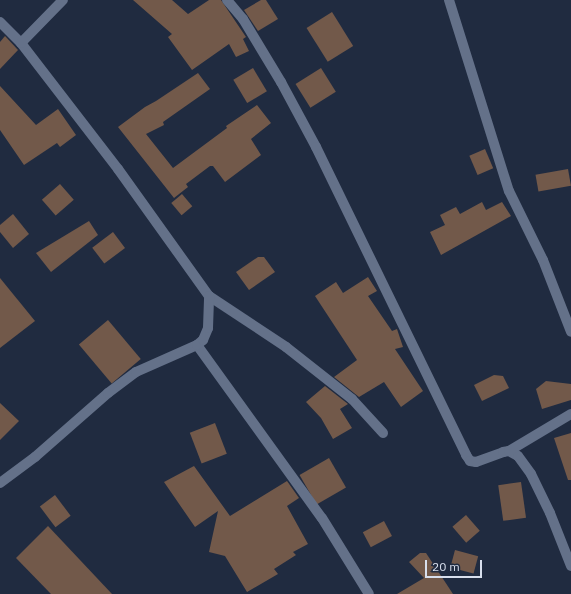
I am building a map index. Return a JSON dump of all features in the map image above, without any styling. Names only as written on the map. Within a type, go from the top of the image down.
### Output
[{"type":"street","points":[[21,43],[63,0]]},
{"type":"street","points":[[227,0],[243,19],[281,82],[312,140],[470,461],[480,462],[509,451],[571,414]]},
{"type":"street","points":[[449,0],[509,191],[543,260],[571,332]]},
{"type":"street","points":[[0,22],[21,43],[118,169],[209,296],[286,347],[352,399],[383,433]]},
{"type":"street","points":[[0,483],[35,457],[108,393],[136,372],[197,345],[206,336],[208,328],[209,296]]},
{"type":"street","points":[[197,345],[322,518],[369,594]]},
{"type":"street","points":[[509,451],[518,456],[531,474],[550,513],[571,566]]},
{"type":"building","points":[[133,0],[172,0],[188,14],[209,0],[221,0],[246,37],[243,39],[249,51],[236,57],[229,44],[192,70],[168,37],[172,34]]},
{"type":"building","points":[[261,0],[266,0],[278,19],[258,31],[244,10]]},
{"type":"building","points":[[332,12],[353,46],[328,62],[307,28]]},
{"type":"building","points":[[5,36],[18,50],[0,69],[0,42]]},
{"type":"building","points":[[253,68],[267,91],[247,103],[233,80]]},
{"type":"building","points":[[321,68],[336,92],[310,108],[296,84]]},
{"type":"building","points":[[198,73],[210,89],[163,122],[164,125],[146,134],[173,168],[227,128],[226,126],[257,105],[271,123],[251,139],[261,155],[225,182],[213,166],[210,166],[186,184],[188,187],[174,198],[118,127],[145,107]]},
{"type":"building","points":[[0,86],[36,125],[58,109],[76,135],[60,147],[57,143],[24,165],[0,130]]},
{"type":"building","points":[[485,149],[493,168],[478,175],[469,156]]},
{"type":"building","points":[[568,169],[571,186],[538,191],[536,175]]},
{"type":"building","points":[[60,184],[74,200],[56,216],[42,200]]},
{"type":"building","points":[[182,194],[192,206],[182,215],[171,203]]},
{"type":"building","points":[[482,202],[486,210],[502,202],[511,216],[441,255],[430,232],[445,225],[440,215],[456,207],[460,214]]},
{"type":"building","points":[[13,214],[29,234],[13,248],[0,232],[0,225]]},
{"type":"building","points":[[89,221],[98,235],[51,272],[36,253]]},
{"type":"building","points":[[113,232],[125,248],[104,264],[92,248]]},
{"type":"building","points":[[258,257],[264,257],[275,272],[249,290],[236,272]]},
{"type":"building","points":[[368,277],[377,291],[368,296],[392,331],[397,329],[403,347],[395,349],[423,391],[401,407],[384,382],[359,397],[334,377],[357,360],[315,296],[336,282],[343,293]]},
{"type":"building","points":[[0,278],[35,321],[0,348]]},
{"type":"building","points":[[108,320],[141,359],[112,383],[79,344]]},
{"type":"building","points":[[494,375],[503,376],[509,388],[482,401],[474,385]]},
{"type":"building","points":[[546,381],[571,384],[571,400],[542,409],[536,389]]},
{"type":"building","points":[[325,386],[348,404],[340,409],[352,428],[333,439],[321,418],[306,402]]},
{"type":"building","points":[[0,403],[19,421],[0,440]]},
{"type":"building","points":[[215,423],[227,454],[202,463],[190,433]]},
{"type":"building","points":[[571,433],[571,480],[568,480],[554,438]]},
{"type":"building","points":[[329,458],[346,487],[317,504],[300,475]]},
{"type":"building","points":[[194,466],[230,516],[287,481],[299,498],[287,506],[308,544],[293,552],[296,555],[274,569],[278,574],[247,592],[225,556],[209,552],[218,511],[195,527],[164,482]]},
{"type":"building","points":[[521,482],[526,518],[503,521],[498,485]]},
{"type":"building","points":[[55,495],[71,516],[55,527],[40,506]]},
{"type":"building","points":[[466,515],[480,531],[466,543],[452,527]]},
{"type":"building","points":[[384,521],[392,536],[371,547],[363,532]]},
{"type":"building","points":[[48,526],[112,594],[51,594],[16,558]]},
{"type":"building","points":[[455,550],[478,556],[474,574],[450,567]]},
{"type":"building","points":[[420,553],[426,553],[453,594],[397,594],[424,578],[409,562]]}]
